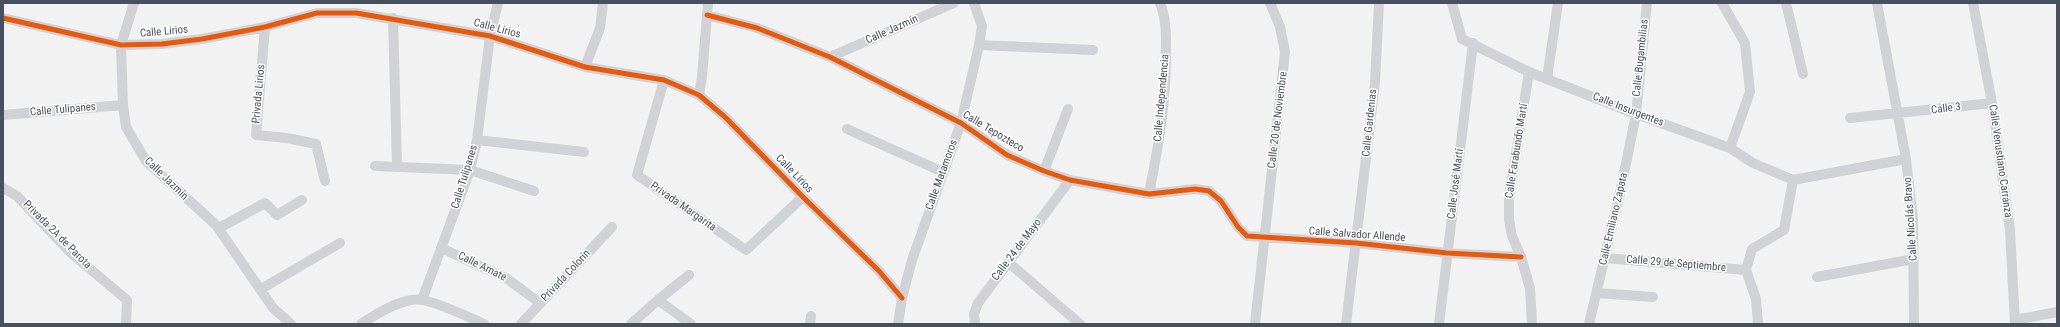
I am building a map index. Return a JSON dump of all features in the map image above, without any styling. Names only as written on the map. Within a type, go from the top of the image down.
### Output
[{"type":"street","name":"Calle Jazmín","points":[[134,3],[121,45],[123,105],[126,127],[146,161],[219,228],[273,308],[291,324]]},
{"type":"street","name":"Calle Tulipanes","points":[[422,300],[470,170],[477,140],[490,36],[498,3]]},
{"type":"street","points":[[585,67],[600,28],[603,3]]},
{"type":"street","points":[[699,95],[702,77],[708,3]]},
{"type":"street","name":"Calle Jazmín","points":[[830,57],[954,3]]},
{"type":"street","name":"Calle Matamoros","points":[[898,324],[902,298],[912,260],[961,123],[979,46],[982,26],[974,3]]},
{"type":"street","name":"Calle Independencia","points":[[1149,194],[1162,123],[1166,79],[1166,34],[1160,3]]},
{"type":"street","name":"Calle 20 de Noviembre","points":[[1254,324],[1285,52],[1280,27],[1270,3]]},
{"type":"street","name":"Calle Gardenias","points":[[1346,324],[1375,83],[1379,3]]},
{"type":"street","name":"Calle Insurgentes","points":[[1452,3],[1462,39],[1473,43],[1529,72],[1636,114],[1730,148],[1753,163],[1793,180]]},
{"type":"street","points":[[1547,79],[1558,3]]},
{"type":"street","name":"Calle Bugambilias","points":[[1636,114],[1647,3]]},
{"type":"street","points":[[1722,3],[1745,43],[1750,92],[1730,148]]},
{"type":"street","points":[[1786,3],[1803,74]]},
{"type":"street","name":"Calle Nicolás Bravo","points":[[1877,3],[1899,114],[1913,219],[1914,324]]},
{"type":"street","name":"Calle Venustiano Carranza","points":[[1973,3],[1992,104],[2010,230],[2015,322]]},
{"type":"street","name":"Calle Lirios","points":[[3,18],[121,45],[162,44],[202,39],[265,27],[317,8],[393,18],[490,36],[585,67],[664,80],[699,95],[725,116],[803,197],[879,271],[902,298]]},
{"type":"street","name":"Calle Tepozteco","points":[[707,15],[757,28],[830,57],[961,123],[1007,155],[1044,171],[1070,180],[1149,194],[1195,189],[1209,191],[1220,201],[1238,227],[1247,236],[1265,238]]},
{"type":"street","points":[[393,18],[397,167]]},
{"type":"street","name":"Privada Lirios","points":[[265,27],[256,135],[287,138],[316,144],[325,181]]},
{"type":"street","name":"Calle José Martí","points":[[1439,324],[1473,43]]},
{"type":"street","points":[[979,46],[1093,50]]},
{"type":"street","name":"Calle Farabundo Martí","points":[[1529,72],[1509,198],[1509,220],[1512,236],[1521,257],[1530,288],[1532,324]]},
{"type":"street","name":"Privada Margarita","points":[[664,80],[637,175],[746,250],[803,197]]},
{"type":"street","name":"Calle 3","points":[[1850,118],[1992,104]]},
{"type":"street","name":"Calle Tulipanes","points":[[3,115],[123,105]]},
{"type":"street","points":[[1044,171],[1068,109]]},
{"type":"street","name":"Calle Emiliano Zapata","points":[[1589,324],[1636,114]]},
{"type":"street","points":[[847,129],[943,172]]},
{"type":"street","points":[[477,140],[584,152]]},
{"type":"street","points":[[1758,324],[1756,300],[1746,270],[1752,249],[1784,230],[1793,180],[1906,159]]},
{"type":"street","points":[[375,166],[470,170],[534,190]]},
{"type":"street","name":"Calle 24 de Mayo","points":[[975,324],[974,314],[978,303],[1070,180]]},
{"type":"street","name":"Privada 2A de Parota","points":[[3,188],[17,196],[71,253],[127,300],[126,324]]},
{"type":"street","points":[[219,228],[265,203],[277,215],[302,200]]},
{"type":"street","name":"Privada Colorín","points":[[520,324],[612,227]]},
{"type":"street","name":"Calle Salvador Allende","points":[[1265,238],[1356,243],[1447,253],[1521,257]]},
{"type":"street","points":[[261,289],[340,243]]},
{"type":"street","name":"Calle Amate","points":[[442,248],[506,278],[540,303]]},
{"type":"street","name":"Calle 29 de Septiembre","points":[[1605,258],[1746,270]]},
{"type":"street","points":[[1817,277],[1914,259]]},
{"type":"street","points":[[1008,262],[1080,324]]},
{"type":"street","points":[[631,324],[658,300],[689,276]]},
{"type":"street","points":[[1597,293],[1653,297]]},
{"type":"street","points":[[361,324],[379,312],[393,306],[422,300],[484,324]]},
{"type":"street","points":[[658,300],[691,324]]},
{"type":"street","points":[[2015,322],[2057,312]]},
{"type":"cycle path","points":[[3,18],[121,45],[162,44],[202,39],[265,27],[317,13],[356,13],[490,36],[585,67],[664,80],[699,95],[725,117],[803,197],[879,271],[902,298]]},
{"type":"cycle path","points":[[707,15],[757,28],[830,57],[961,123],[1007,155],[1044,171],[1070,180],[1149,194],[1195,189],[1209,191],[1221,201],[1238,227],[1247,236],[1356,243],[1447,253],[1521,257]]}]
